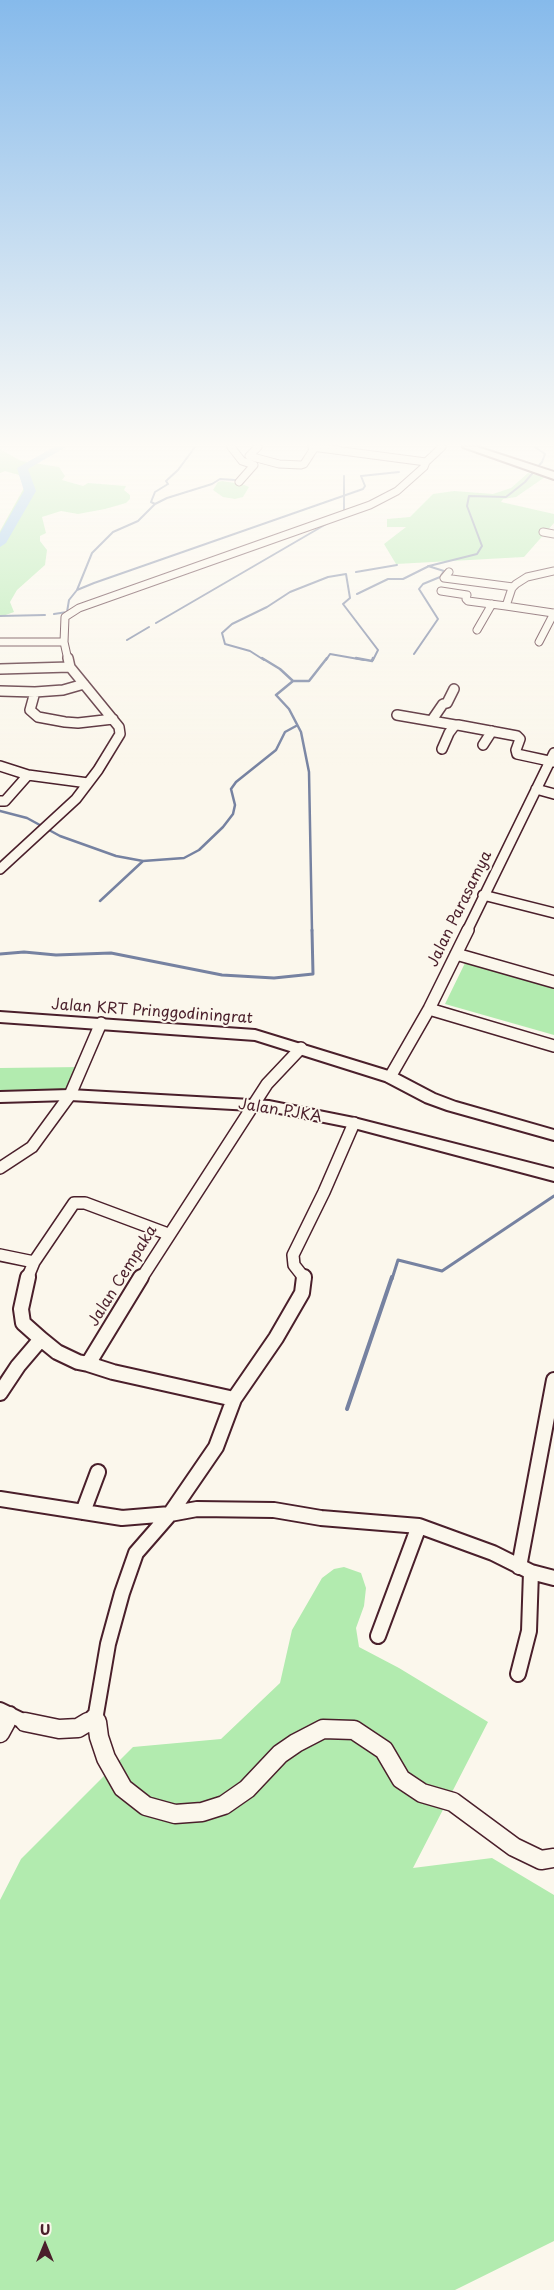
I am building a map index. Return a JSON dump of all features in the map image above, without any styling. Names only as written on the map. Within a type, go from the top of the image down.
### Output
[{"type":"main road","name":"Jalan KRT Pringgodiningrat","points":[[0,1017],[238,1033],[271,1039],[390,1077],[430,1098],[554,1135]]},
{"type":"main road","name":"Jalan PJKA","points":[[0,1097],[70,1096],[254,1105],[354,1123],[554,1174]]},
{"type":"street","points":[[0,869],[76,799],[98,770],[120,734],[119,727],[70,667],[64,642],[65,617],[79,608],[232,554]]},
{"type":"street","points":[[506,606],[513,587],[527,577],[554,571]]},
{"type":"street","points":[[448,572],[444,578],[513,587]]},
{"type":"street","points":[[441,591],[467,595],[466,599],[468,600],[554,613],[539,642]]},
{"type":"street","points":[[477,630],[492,604]]},
{"type":"street","points":[[1,642],[64,642]]},
{"type":"street","points":[[0,669],[70,667]]},
{"type":"street","points":[[0,692],[63,690],[84,684]]},
{"type":"street","points":[[432,720],[443,704],[447,703],[454,689]]},
{"type":"street","points":[[35,692],[30,710],[38,717],[78,723],[112,719]]},
{"type":"street","points":[[397,714],[520,737],[516,750],[517,754],[553,759]]},
{"type":"street","points":[[442,749],[455,725]]},
{"type":"street","points":[[483,745],[492,731]]},
{"type":"street","name":"Jalan Parasamya","points":[[390,1077],[429,1009],[483,895],[553,759]]},
{"type":"street","points":[[0,766],[28,775],[88,783]]},
{"type":"street","points":[[0,801],[4,800],[28,775]]},
{"type":"street","points":[[536,789],[554,794]]},
{"type":"street","points":[[483,895],[554,913]]},
{"type":"street","points":[[456,954],[554,982]]},
{"type":"street","points":[[429,1009],[554,1046]]},
{"type":"street","points":[[0,1168],[32,1147],[70,1096],[101,1023]]},
{"type":"street","name":"Jalan Cempaka","points":[[88,1364],[168,1234],[266,1084],[301,1048]]},
{"type":"street","points":[[354,1123],[293,1256],[294,1265],[304,1278],[302,1293],[276,1338],[234,1399],[216,1447],[170,1514],[136,1553],[122,1593],[108,1644],[96,1714],[99,1737],[106,1758],[124,1788],[146,1806],[175,1814],[202,1812],[224,1805],[247,1789],[280,1754],[323,1729],[354,1730],[384,1750],[401,1779],[422,1793],[453,1802],[521,1851],[541,1860],[554,1858]]},
{"type":"street","points":[[168,1234],[77,1202],[67,1211],[34,1262],[21,1309],[23,1323],[57,1352],[78,1362],[113,1372],[234,1399]]},
{"type":"street","points":[[0,1255],[34,1262]]},
{"type":"street","points":[[0,1393],[18,1366],[41,1339]]},
{"type":"street","points":[[518,1674],[529,1631],[525,1570],[554,1380]]},
{"type":"street","points":[[82,1512],[98,1472]]},
{"type":"street","points":[[0,1499],[122,1518],[170,1514],[197,1509],[274,1510],[321,1518],[419,1526],[493,1553],[525,1570],[554,1578]]},
{"type":"street","points":[[378,1636],[419,1526]]},
{"type":"street","points":[[0,1733],[5,1712],[28,1723],[59,1729],[78,1728],[86,1724],[96,1714]]},
{"type":"green space","points":[[0,554],[46,554],[45,565],[17,590],[10,602],[14,612],[0,617]]},
{"type":"green space","points":[[390,554],[527,554],[524,557],[396,564]]},
{"type":"green space","points":[[465,963],[554,988],[554,1035],[445,1004]]},
{"type":"green space","points":[[82,1067],[70,1095],[0,1097],[0,1068]]},
{"type":"green space","points":[[344,1567],[361,1573],[366,1588],[364,1606],[356,1628],[359,1647],[399,1668],[488,1722],[413,1868],[492,1858],[554,1895],[554,2241],[455,2290],[0,2290],[0,1900],[21,1859],[133,1747],[221,1739],[280,1683],[292,1630],[322,1578],[334,1569]]},
{"type":"waterway","points":[[77,590],[92,554]]},
{"type":"waterway","points":[[77,590],[177,554]]},
{"type":"waterway","points":[[156,623],[275,554]]},
{"type":"waterway","points":[[429,566],[477,554]]},
{"type":"waterway","points":[[356,572],[397,565]]},
{"type":"waterway","points":[[357,594],[388,579],[403,579],[429,566]]},
{"type":"waterway","points":[[414,654],[438,619],[419,589],[423,584],[440,577],[444,571],[429,566]]},
{"type":"waterway","points":[[264,660],[250,651],[225,644],[222,633],[232,624],[267,607],[290,592],[328,577],[346,574],[350,598],[343,604],[378,650],[373,660]]},
{"type":"waterway","points":[[54,614],[67,612],[69,600],[77,590]]},
{"type":"waterway","points":[[0,616],[45,615]]},
{"type":"waterway","points":[[127,640],[149,627]]},
{"type":"waterway","points":[[326,660],[330,654],[364,660]]},
{"type":"waterway","points":[[262,658],[280,669],[293,681]]},
{"type":"waterway","points":[[293,681],[309,681],[327,658]]},
{"type":"waterway","points":[[356,658],[372,661],[373,658]]},
{"type":"waterway","points":[[293,681],[276,695],[289,709],[301,732],[309,772],[312,931]]},
{"type":"waterway","points":[[143,861],[184,858],[199,850],[223,827],[233,814],[235,805],[231,789],[236,782],[276,750],[285,732],[296,726]]},
{"type":"waterway","points":[[0,811],[27,818],[60,836],[116,856],[143,861]]},
{"type":"waterway","points":[[100,901],[143,861]]},
{"type":"waterway","points":[[0,954],[24,952],[56,955],[111,953],[222,975],[274,978],[313,974],[312,930]]},
{"type":"waterway","points":[[392,1279],[398,1260],[442,1271],[554,1196]]},
{"type":"waterway","points":[[347,1409],[392,1277]]}]
